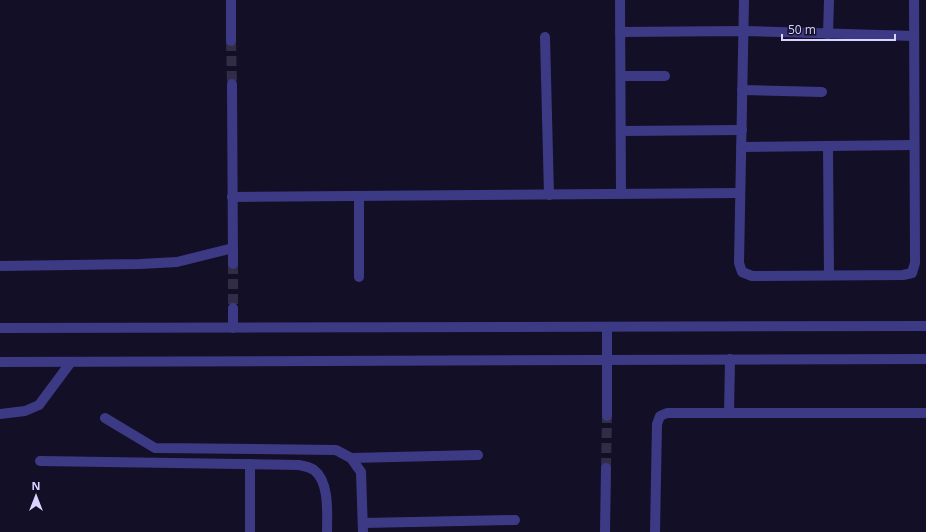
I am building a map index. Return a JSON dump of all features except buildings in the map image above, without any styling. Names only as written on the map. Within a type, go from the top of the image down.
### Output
[{"type":"street","points":[[231,0],[231,41]]},
{"type":"street","points":[[620,0],[622,194]]},
{"type":"street","points":[[744,0],[739,263],[742,272],[752,276],[902,275],[912,273],[915,263],[914,0]]},
{"type":"street","points":[[828,34],[830,0]]},
{"type":"street","points":[[620,32],[744,31],[914,36]]},
{"type":"street","points":[[545,37],[549,194]]},
{"type":"street","points":[[621,76],[666,76]]},
{"type":"street","points":[[232,84],[233,264]]},
{"type":"street","points":[[742,90],[822,92]]},
{"type":"street","points":[[621,131],[742,130]]},
{"type":"street","points":[[741,147],[914,145]]},
{"type":"street","points":[[828,146],[829,275]]},
{"type":"street","points":[[232,197],[740,193]]},
{"type":"street","points":[[359,196],[359,277]]},
{"type":"street","points":[[0,266],[178,262],[232,248]]},
{"type":"street","points":[[233,308],[233,328]]},
{"type":"street","points":[[0,328],[926,326]]},
{"type":"street","points":[[607,327],[607,416]]},
{"type":"street","points":[[0,362],[926,358]]},
{"type":"street","points":[[729,413],[730,359]]},
{"type":"street","points":[[0,414],[25,411],[39,405],[71,362]]},
{"type":"street","points":[[655,532],[656,424],[660,416],[667,413],[926,413]]},
{"type":"street","points":[[105,418],[155,448],[336,450],[351,458],[361,472],[363,528],[515,520]]},
{"type":"street","points":[[351,458],[478,455]]},
{"type":"street","points":[[40,461],[299,465],[314,470],[324,483],[327,508],[327,532]]},
{"type":"street","points":[[250,464],[250,532]]},
{"type":"street","points":[[605,532],[606,468]]},
{"type":"tunnel","points":[[231,41],[232,84]]},
{"type":"tunnel","points":[[233,264],[233,308]]},
{"type":"tunnel","points":[[606,468],[607,416]]}]
